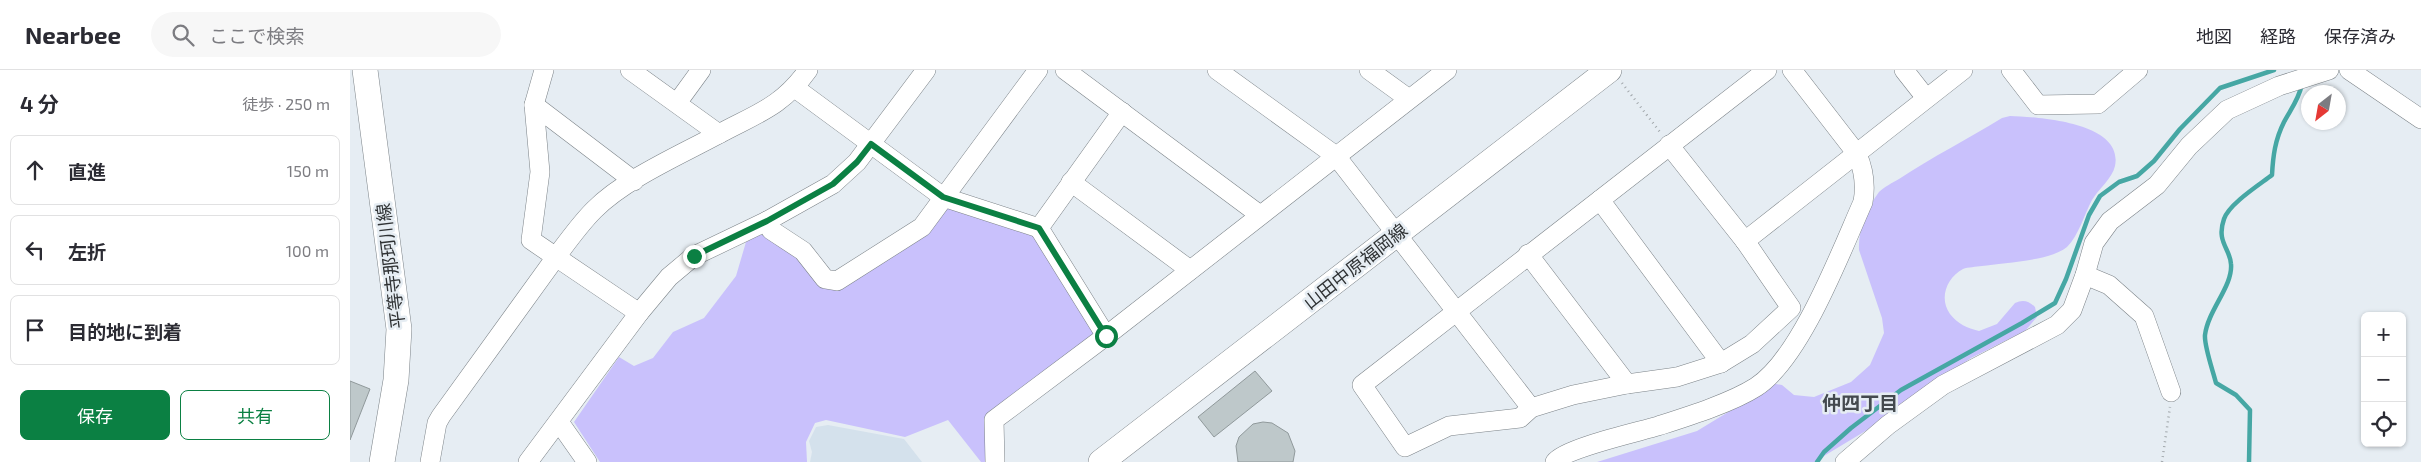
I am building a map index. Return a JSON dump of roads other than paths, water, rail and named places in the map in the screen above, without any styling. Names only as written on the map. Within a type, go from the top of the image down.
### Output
[{"type":"main road","name":"平等寺那珂川線","points":[[365,70],[399,329],[396,380],[382,462]]},
{"type":"main road","name":"山田中原福岡線","points":[[1101,462],[1398,233],[1613,74]]},
{"type":"street","points":[[544,70],[534,105],[540,172],[531,240],[639,313]]},
{"type":"street","points":[[630,70],[719,134]]},
{"type":"street","points":[[677,103],[701,70]]},
{"type":"street","points":[[430,462],[437,423],[556,257],[595,209],[634,181],[772,107],[795,88],[808,70]]},
{"type":"street","points":[[528,462],[639,313],[669,277],[694,256],[767,221],[833,184],[857,162],[926,70]]},
{"type":"street","points":[[767,221],[771,230],[803,251],[825,279],[837,281],[922,227],[1038,70]]},
{"type":"street","points":[[1065,70],[1260,215]]},
{"type":"street","points":[[1216,70],[1336,156],[1398,233],[1531,408]]},
{"type":"street","points":[[1369,70],[1409,99]]},
{"type":"street","points":[[995,462],[994,420],[1106,336],[1447,70]]},
{"type":"street","points":[[1669,145],[1745,241],[1792,308],[1752,344],[1720,362],[1677,377],[1627,384],[1573,395],[1531,408],[1520,418],[1449,426],[1405,448],[1362,385],[1528,254],[1600,200],[1669,145],[1768,70]]},
{"type":"street","points":[[1555,462],[1571,452],[1659,426],[1720,404],[1756,387],[1782,362],[1829,280],[1863,202],[1865,191],[1863,168],[1857,154],[1792,70]]},
{"type":"street","points":[[1904,70],[1926,98]]},
{"type":"street","points":[[1745,241],[1963,70]]},
{"type":"street","points":[[2011,70],[2038,105],[2098,104],[2128,73]]},
{"type":"street","points":[[1845,462],[1888,425],[1943,385],[2057,325],[2072,310],[2094,243],[2110,221],[2157,185],[2189,146],[2227,110],[2279,86],[2329,70]]},
{"type":"street","points":[[2349,70],[2421,119]]},
{"type":"street","points":[[795,88],[943,197],[1039,228],[1106,336]]},
{"type":"street","points":[[534,105],[634,181]]},
{"type":"street","points":[[1039,228],[1122,112]]},
{"type":"street","points":[[1071,182],[1190,270]]},
{"type":"street","points":[[1600,200],[1720,362]]},
{"type":"street","points":[[1528,254],[1627,384]]},
{"type":"street","points":[[2085,275],[2109,285],[2144,316],[2171,392]]},
{"type":"street","points":[[559,422],[587,462]]},
{"type":"waterway","points":[[1817,462],[1824,452],[1851,428],[1901,390],[2055,303],[2066,279],[2089,215],[2100,196],[2119,182],[2137,176],[2154,161],[2180,129],[2220,88],[2274,70]]},
{"type":"waterway","points":[[2249,462],[2250,410],[2236,395],[2216,383],[2207,352],[2205,335],[2211,316],[2231,272],[2230,258],[2222,239],[2224,219],[2238,201],[2272,175],[2278,135],[2297,99],[2302,84]]},
{"type":"district","name":"仲四丁目","points":[[1860,402]]}]
